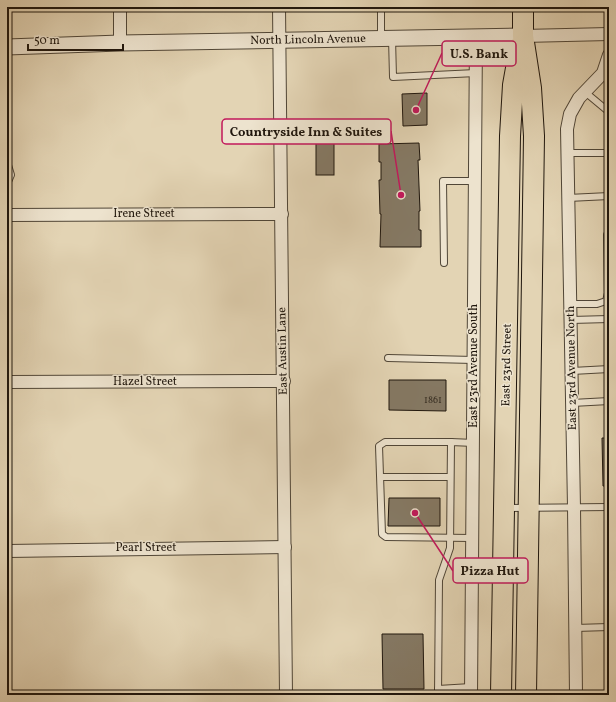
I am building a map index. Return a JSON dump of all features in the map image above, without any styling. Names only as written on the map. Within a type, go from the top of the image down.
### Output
[{"type":"main road","name":"East 23rd Street","points":[[523,7],[523,36],[533,102],[534,136],[530,508],[526,695]]},
{"type":"main road","name":"East 23rd Street","points":[[501,695],[510,136],[513,85],[523,36]]},
{"type":"street","points":[[120,7],[120,43]]},
{"type":"street","name":"East Austin Lane","points":[[279,7],[286,695]]},
{"type":"street","name":"North Lincoln Avenue","points":[[7,47],[120,43],[609,34]]},
{"type":"street","name":"East 23rd Avenue South","points":[[471,691],[476,37]]},
{"type":"street","name":"East 23rd Avenue North","points":[[576,695],[571,304],[567,129],[570,114],[585,92],[603,73],[609,55]]},
{"type":"street","name":"Irene Street","points":[[7,215],[282,214]]},
{"type":"street","name":"Hazel Street","points":[[7,382],[284,382]]},
{"type":"street","name":"Pearl Street","points":[[7,551],[285,548]]},
{"type":"lane","points":[[381,7],[393,77],[476,73]]},
{"type":"lane","points":[[585,92],[609,112]]},
{"type":"lane","points":[[567,153],[609,153]]},
{"type":"lane","points":[[7,162],[11,175],[7,184]]},
{"type":"lane","points":[[444,263],[443,181],[476,181]]},
{"type":"lane","points":[[568,198],[609,196]]},
{"type":"lane","points":[[571,304],[597,304],[606,301],[608,294],[607,235]]},
{"type":"lane","points":[[571,320],[609,319]]},
{"type":"lane","points":[[388,358],[474,360]]},
{"type":"lane","points":[[572,371],[609,369]]},
{"type":"lane","points":[[572,403],[609,402]]},
{"type":"lane","points":[[472,538],[386,537],[382,534],[379,446],[385,442],[474,442]]},
{"type":"lane","points":[[450,442],[450,548],[439,580],[438,692],[471,691]]},
{"type":"lane","points":[[381,477],[450,477]]},
{"type":"lane","points":[[505,508],[609,506]]},
{"type":"lane","points":[[575,628],[609,627]]},
{"type":"building","points":[[427,93],[427,125],[403,126],[402,94]]},
{"type":"building","points":[[316,138],[334,138],[334,175],[316,175]]},
{"type":"building","points":[[419,143],[419,230],[421,230],[421,247],[380,247],[381,214],[379,180],[381,180],[381,162],[379,162],[379,144]]},
{"type":"building","points":[[389,380],[446,380],[446,411],[389,410]]},
{"type":"building","points":[[602,438],[609,438],[609,486],[603,486]]},
{"type":"building","points":[[389,498],[440,498],[440,526],[388,526]]},
{"type":"building","points":[[382,634],[423,634],[424,689],[383,689]]},
{"type":"building","points":[[606,656],[609,656],[609,695],[606,695]]},
{"type":"place","name":"U.S. Bank","points":[[416,110]]},
{"type":"place","name":"Countryside Inn & Suites","points":[[401,195]]},
{"type":"place","name":"Pizza Hut","points":[[415,513]]}]
